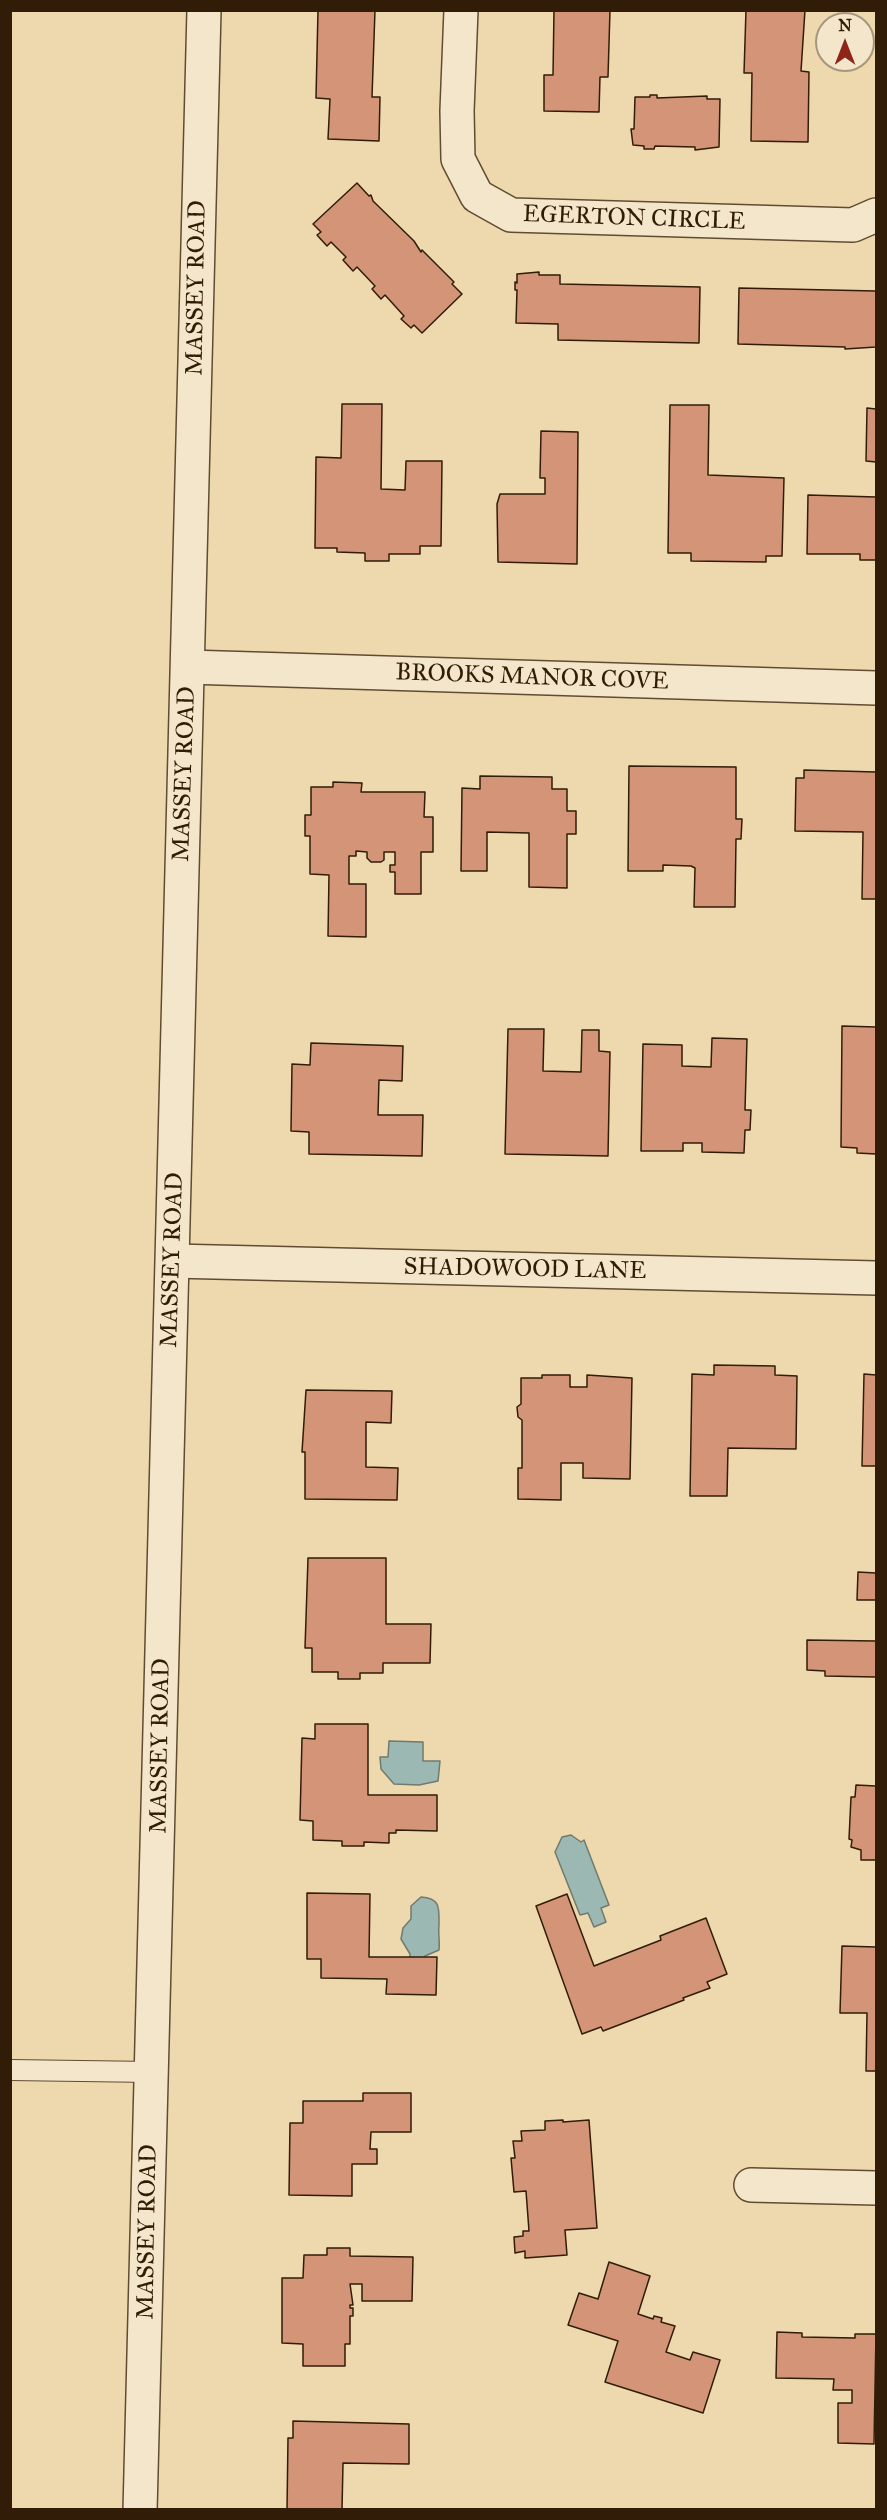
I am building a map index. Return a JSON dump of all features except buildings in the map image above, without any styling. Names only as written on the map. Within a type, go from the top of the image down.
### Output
[{"type":"street","name":"MASSEY ROAD","points":[[140,2510],[204,10]]},
{"type":"street","name":"EGERTON CIRCLE","points":[[461,10],[457,111],[458,159],[477,196],[511,215],[853,225],[876,215]]},
{"type":"street","name":"BROOKS MANOR COVE","points":[[188,667],[876,688]]},
{"type":"street","name":"SHADOWOOD LANE","points":[[173,1261],[876,1278]]},
{"type":"street","points":[[751,2185],[876,2188]]},
{"type":"lane","points":[[10,2070],[152,2072]]},
{"type":"water","points":[[389,1741],[423,1742],[423,1761],[440,1761],[438,1781],[419,1785],[394,1784],[381,1769],[380,1757],[388,1757]]},
{"type":"water","points":[[571,1835],[581,1842],[584,1840],[609,1905],[601,1908],[606,1922],[594,1927],[588,1913],[580,1915],[555,1852],[562,1837]]},
{"type":"water","points":[[421,1897],[435,1902],[438,1905],[439,1914],[439,1950],[425,1956],[424,1966],[410,1965],[410,1954],[401,1939],[403,1928],[411,1919],[411,1906]]}]
